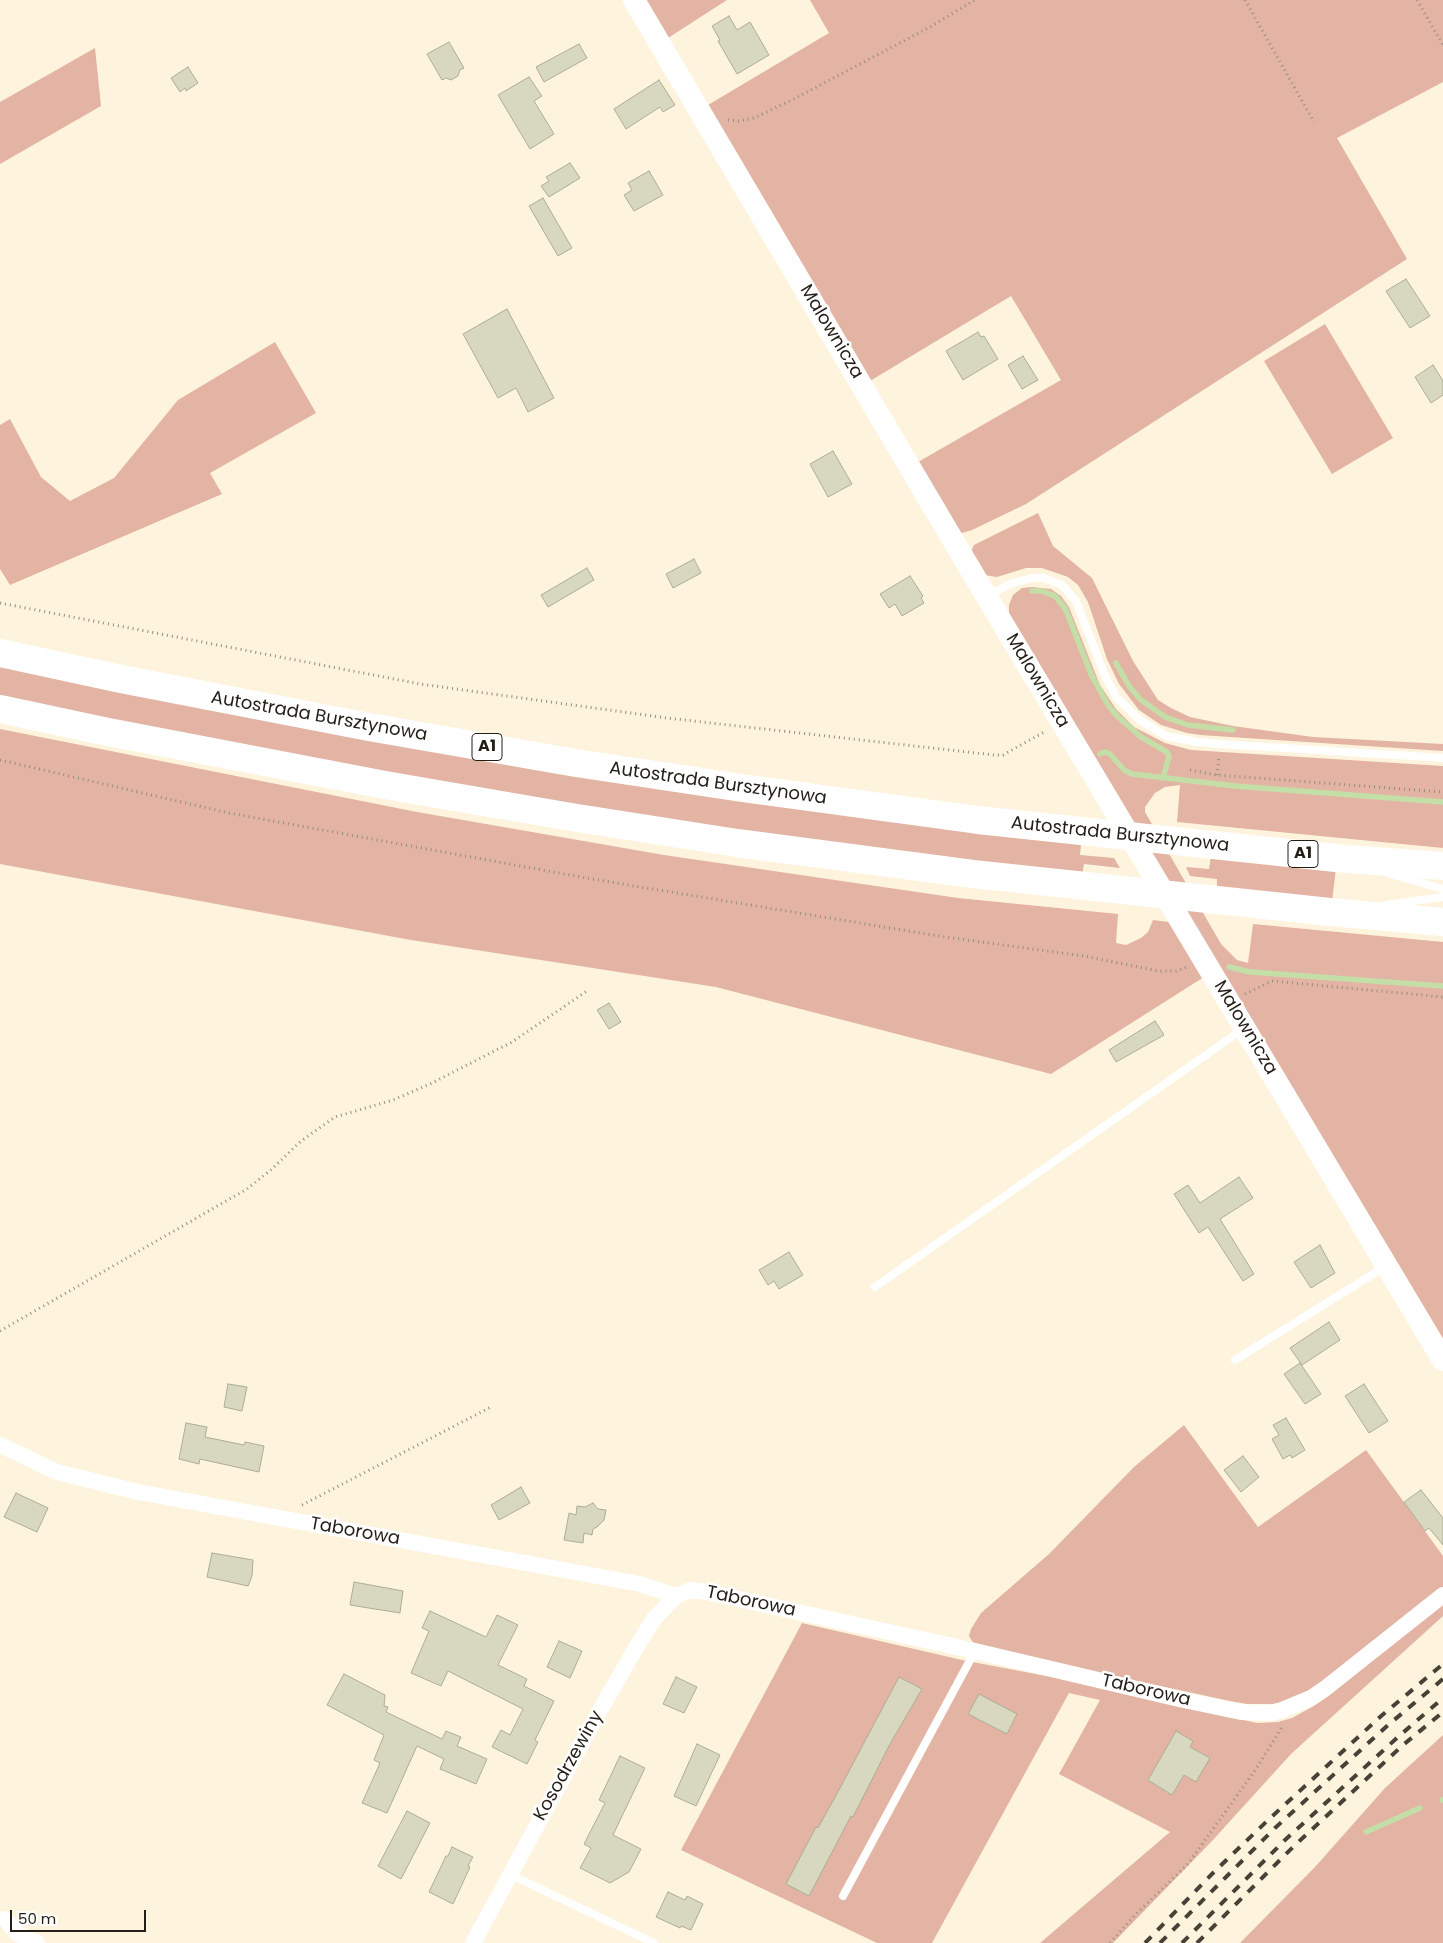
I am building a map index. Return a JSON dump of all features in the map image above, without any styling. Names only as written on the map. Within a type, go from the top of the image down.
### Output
[{"type":"highway","name":"Autostrada Bursztynowa","points":[[0,653],[248,705],[576,763],[742,788],[978,820],[1100,834],[1336,858],[1443,866]]},
{"type":"highway","points":[[0,709],[108,732],[385,785],[571,817],[835,856],[973,874],[1198,899],[1443,922]]},
{"type":"street","name":"Malownicza","points":[[634,0],[1443,1360]]},
{"type":"street","name":"Taborowa","points":[[0,1445],[58,1472],[138,1492],[640,1584],[676,1596],[691,1590],[708,1592],[1241,1712],[1271,1712],[1296,1705],[1327,1687],[1443,1595]]},
{"type":"street","name":"Kosodrzewiny","points":[[473,1943],[634,1651],[653,1620],[676,1596]]},
{"type":"street","points":[[5,1919],[18,1934],[37,1943]]},
{"type":"lane","points":[[987,596],[1010,584],[1032,578],[1044,578],[1062,585],[1076,601],[1113,692],[1124,706],[1144,723],[1166,736],[1220,744],[1443,758]]},
{"type":"lane","points":[[1336,858],[1372,868]]},
{"type":"lane","points":[[1380,871],[1443,889]]},
{"type":"lane","points":[[1377,906],[1443,898]]},
{"type":"lane","points":[[1330,912],[1367,907]]},
{"type":"lane","points":[[875,1287],[1245,1028]]},
{"type":"lane","points":[[1235,1360],[1387,1265]]},
{"type":"lane","points":[[844,1896],[975,1651]]},
{"type":"lane","points":[[510,1874],[654,1943]]},
{"type":"path","points":[[704,118],[738,121],[754,118],[904,41],[975,0]]},
{"type":"path","points":[[1245,0],[1314,122]]},
{"type":"path","points":[[1417,0],[1443,45]]},
{"type":"path","points":[[0,602],[420,684],[761,730],[1003,755],[1062,722]]},
{"type":"path","points":[[1217,775],[1220,744]]},
{"type":"path","points":[[0,760],[229,812],[772,910],[1084,956],[1158,971],[1176,971],[1186,968],[1202,957]]},
{"type":"path","points":[[1190,770],[1217,775],[1443,792]]},
{"type":"path","points":[[1230,1002],[1272,981],[1443,997]]},
{"type":"path","points":[[0,1331],[247,1189],[272,1169],[301,1140],[335,1117],[393,1100],[430,1084],[512,1042],[586,991]]},
{"type":"path","points":[[287,1519],[301,1506],[491,1407]]},
{"type":"path","points":[[1110,1943],[1136,1914],[1188,1864],[1256,1769],[1296,1705]]},
{"type":"shaded area","points":[[646,0],[727,0],[668,38]]},
{"type":"shaded area","points":[[810,0],[1443,0],[1443,82],[1337,138],[1407,259],[1026,504],[972,530],[962,533],[957,532],[918,462],[1061,380],[1011,296],[870,381],[708,105],[829,33]]},
{"type":"shaded area","points":[[95,48],[101,106],[0,164],[0,102]]},
{"type":"shaded area","points":[[1325,324],[1393,438],[1332,474],[1264,361]]},
{"type":"shaded area","points":[[275,342],[316,413],[210,473],[222,494],[10,585],[0,569],[0,425],[10,419],[41,477],[70,501],[114,478],[178,400]]},
{"type":"shaded area","points":[[1038,513],[1053,546],[1092,578],[1133,661],[1158,700],[1171,708],[1190,717],[1233,726],[1313,737],[1443,744],[1443,751],[1200,735],[1161,725],[1139,710],[1119,684],[1107,659],[1088,602],[1078,585],[1068,577],[1042,568],[1026,568],[997,577],[984,575],[971,552],[974,545]]},
{"type":"shaded area","points":[[1022,588],[1051,589],[1061,596],[1069,607],[1100,685],[1116,709],[1134,727],[1165,743],[1191,750],[1443,766],[1443,848],[1177,822],[1180,785],[1165,787],[1155,793],[1145,807],[1145,812],[1221,944],[1237,960],[1248,963],[1253,924],[1443,942],[1443,1348],[1009,616],[1009,605],[1013,595]]},
{"type":"shaded area","points":[[0,665],[1081,844],[1080,855],[1114,858],[1120,868],[1084,864],[1082,876],[640,816],[266,752],[0,697]]},
{"type":"shaded area","points":[[0,729],[417,812],[664,855],[958,898],[1118,914],[1116,943],[1126,945],[1141,938],[1148,932],[1153,920],[1169,922],[1204,977],[1051,1074],[716,987],[411,940],[0,864]]},
{"type":"shaded area","points":[[1211,856],[1336,868],[1332,902],[1217,890],[1217,879],[1190,876],[1186,867],[1209,869]]},
{"type":"shaded area","points":[[1184,1425],[1258,1527],[1366,1450],[1443,1556],[1443,1587],[1316,1688],[1283,1702],[1273,1704],[1247,1704],[1230,1701],[978,1647],[974,1644],[969,1636],[981,1613],[1049,1554],[1134,1467]]},
{"type":"shaded area","points":[[1443,1603],[1443,1616],[1291,1754],[1212,1841],[1113,1943],[1040,1943],[1170,1832],[1059,1774],[1100,1700],[1069,1693],[932,1943],[877,1943],[681,1850],[802,1623],[962,1660],[1057,1678],[1257,1723],[1278,1722],[1292,1718],[1326,1698]]},
{"type":"shaded area","points":[[1443,1735],[1443,1943],[1240,1943],[1315,1867],[1385,1788]]},
{"type":"building","points":[[729,16],[737,30],[750,22],[769,55],[737,74],[718,41],[720,40],[712,26]]},
{"type":"building","points":[[449,42],[464,68],[460,70],[458,76],[451,80],[446,78],[442,80],[427,54]]},
{"type":"building","points":[[579,44],[587,58],[544,82],[536,67]]},
{"type":"building","points":[[188,67],[198,83],[186,91],[185,88],[180,92],[171,78]]},
{"type":"building","points":[[529,77],[542,96],[534,101],[554,134],[530,149],[498,95]]},
{"type":"building","points":[[659,80],[675,105],[663,112],[660,107],[626,129],[614,109]]},
{"type":"building","points":[[570,163],[580,178],[549,197],[541,186],[549,181],[546,177]]},
{"type":"building","points":[[649,171],[663,195],[634,211],[624,195],[632,190],[628,183]]},
{"type":"building","points":[[543,198],[572,248],[558,256],[529,206]]},
{"type":"building","points":[[1406,279],[1430,316],[1410,328],[1386,291]]},
{"type":"building","points":[[507,309],[554,398],[528,412],[516,388],[498,398],[463,334]]},
{"type":"building","points":[[978,332],[981,337],[984,336],[998,359],[963,380],[946,351]]},
{"type":"building","points":[[1023,356],[1038,380],[1022,389],[1008,365]]},
{"type":"building","points":[[1433,365],[1443,381],[1443,395],[1431,403],[1415,377]]},
{"type":"building","points":[[833,451],[852,484],[828,497],[810,464]]},
{"type":"building","points":[[694,559],[701,573],[673,588],[666,574]]},
{"type":"building","points":[[587,568],[594,580],[548,607],[541,595]]},
{"type":"building","points":[[910,576],[923,596],[921,598],[924,603],[902,616],[895,604],[889,608],[880,594]]},
{"type":"building","points":[[609,1003],[621,1022],[609,1029],[597,1010]]},
{"type":"building","points":[[1155,1021],[1164,1035],[1116,1062],[1109,1050]]},
{"type":"building","points":[[1239,1177],[1253,1198],[1220,1219],[1254,1274],[1243,1281],[1208,1227],[1199,1233],[1174,1194],[1188,1185],[1200,1203]]},
{"type":"building","points":[[1320,1245],[1335,1273],[1311,1288],[1294,1262]]},
{"type":"building","points":[[789,1252],[803,1275],[779,1289],[774,1281],[768,1285],[759,1270]]},
{"type":"building","points":[[1329,1322],[1340,1340],[1302,1365],[1290,1348]]},
{"type":"building","points":[[1300,1363],[1321,1394],[1305,1404],[1284,1374]]},
{"type":"building","points":[[228,1384],[247,1387],[242,1411],[224,1407]]},
{"type":"building","points":[[1364,1384],[1388,1421],[1369,1433],[1345,1396]]},
{"type":"building","points":[[1286,1418],[1305,1450],[1292,1458],[1290,1455],[1283,1459],[1272,1439],[1279,1435],[1273,1425]]},
{"type":"building","points":[[186,1423],[207,1427],[205,1437],[244,1445],[245,1442],[264,1446],[259,1472],[200,1459],[199,1464],[179,1459]]},
{"type":"building","points":[[1243,1456],[1259,1477],[1241,1492],[1224,1470]]},
{"type":"building","points":[[521,1487],[530,1503],[499,1520],[491,1505]]},
{"type":"building","points":[[1421,1490],[1443,1518],[1443,1545],[1429,1528],[1425,1531],[1404,1502]]},
{"type":"building","points":[[16,1493],[48,1508],[37,1532],[4,1517]]},
{"type":"building","points":[[593,1503],[598,1509],[606,1510],[604,1520],[593,1529],[592,1535],[584,1533],[583,1543],[564,1540],[569,1513],[576,1515],[577,1506],[585,1507]]},
{"type":"building","points":[[212,1553],[253,1560],[252,1576],[248,1586],[207,1577]]},
{"type":"building","points":[[354,1582],[403,1591],[400,1613],[350,1605]]},
{"type":"building","points":[[430,1611],[486,1637],[497,1615],[518,1625],[498,1665],[527,1679],[524,1686],[554,1701],[535,1740],[538,1742],[527,1764],[492,1747],[501,1730],[510,1735],[523,1709],[448,1671],[441,1686],[411,1673],[429,1631],[422,1628]]},
{"type":"building","points":[[559,1641],[582,1651],[570,1678],[547,1667]]},
{"type":"building","points":[[344,1674],[385,1695],[384,1706],[388,1707],[386,1712],[442,1739],[446,1731],[461,1737],[457,1746],[487,1759],[476,1784],[440,1769],[444,1759],[417,1746],[387,1813],[362,1803],[380,1763],[374,1760],[384,1735],[327,1705]]},
{"type":"building","points":[[676,1677],[697,1687],[684,1713],[663,1704]]},
{"type":"building","points":[[899,1677],[922,1689],[890,1744],[853,1817],[851,1816],[809,1896],[786,1884]]},
{"type":"building","points":[[979,1694],[1017,1714],[1007,1734],[968,1714]]},
{"type":"building","points":[[1176,1731],[1193,1741],[1190,1747],[1210,1758],[1196,1782],[1184,1775],[1172,1795],[1148,1780]]},
{"type":"building","points":[[697,1744],[720,1755],[696,1806],[674,1796]]},
{"type":"building","points":[[620,1756],[645,1768],[613,1835],[641,1849],[629,1872],[610,1883],[580,1868],[591,1848],[584,1844],[605,1803],[599,1800]]},
{"type":"building","points":[[407,1811],[430,1823],[401,1879],[378,1866]]},
{"type":"building","points":[[452,1847],[473,1857],[453,1904],[429,1892]]},
{"type":"building","points":[[668,1892],[685,1900],[687,1896],[703,1904],[691,1930],[681,1926],[680,1928],[656,1917]]},
{"type":"waterway","points":[[1032,591],[1042,591],[1055,596],[1065,608],[1091,674],[1108,705],[1117,716],[1141,737],[1167,752],[1169,757],[1163,778]]},
{"type":"waterway","points":[[1116,663],[1129,686],[1140,699],[1165,717],[1188,725],[1233,730]]},
{"type":"waterway","points":[[1100,754],[1105,752],[1110,754],[1124,770],[1132,774],[1235,786],[1443,802]]},
{"type":"waterway","points":[[1229,967],[1250,972],[1443,986]]},
{"type":"waterway","points":[[1366,1832],[1420,1808]]},
{"type":"railway","points":[[1145,1943],[1266,1822],[1380,1717],[1443,1664]]},
{"type":"railway","points":[[1160,1943],[1275,1828],[1387,1726],[1443,1679]]},
{"type":"railway","points":[[1182,1943],[1285,1840],[1443,1698]]},
{"type":"railway","points":[[1197,1943],[1293,1847],[1403,1745],[1443,1712]]}]
